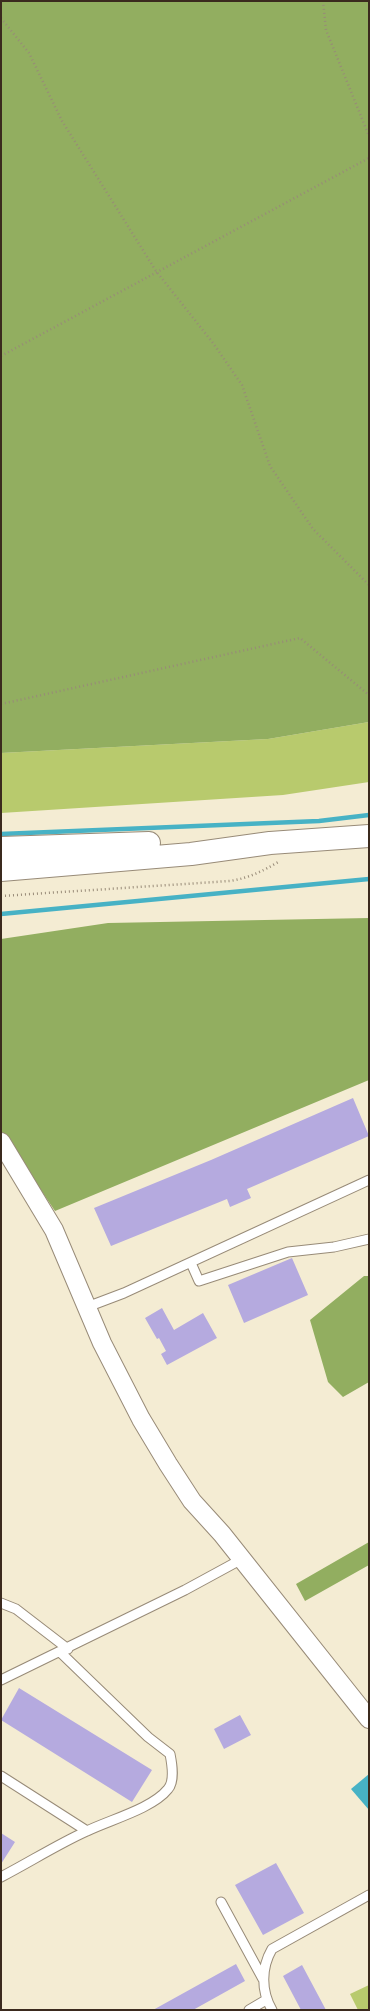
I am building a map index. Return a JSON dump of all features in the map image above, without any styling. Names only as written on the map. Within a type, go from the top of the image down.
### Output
[{"type":"main road","points":[[1,870],[191,854],[270,843],[369,836]]},
{"type":"main road","points":[[1,848],[190,842],[270,843]]},
{"type":"street","points":[[1,1142],[54,1230],[102,1343],[141,1419],[168,1464],[192,1500],[212,1522],[369,1719]]},
{"type":"lane","points":[[87,1307],[124,1293],[191,1263],[369,1180]]},
{"type":"lane","points":[[191,1263],[198,1281],[288,1252],[334,1247],[369,1239]]},
{"type":"lane","points":[[1,1680],[64,1650],[242,1560]]},
{"type":"lane","points":[[1,1603],[16,1609],[64,1650],[148,1737],[170,1754],[173,1771],[169,1789],[157,1798],[137,1810],[86,1831],[1,1877]]},
{"type":"lane","points":[[1,1776],[86,1831]]},
{"type":"lane","points":[[272,2010],[266,2000],[263,1979],[265,1961],[272,1950],[369,1895]]},
{"type":"lane","points":[[221,1902],[263,1979]]},
{"type":"lane","points":[[249,2010],[266,2000]]},
{"type":"path","points":[[323,1],[326,30],[369,136]]},
{"type":"path","points":[[1,18],[29,53],[62,121],[156,272],[213,343],[242,385],[270,466],[313,529],[369,585]]},
{"type":"path","points":[[1,356],[369,158]]},
{"type":"path","points":[[1,704],[300,638],[369,694]]},
{"type":"path","points":[[1,896],[230,881],[246,878],[286,859]]},
{"type":"green space","points":[[1,1],[369,1],[369,722],[268,739],[1,753]]},
{"type":"green space","points":[[369,722],[369,782],[283,795],[1,813],[1,753],[268,739]]},
{"type":"green space","points":[[369,918],[369,1080],[55,1211],[1,1131],[1,939],[108,923]]},
{"type":"green space","points":[[364,1276],[369,1276],[369,1382],[343,1397],[328,1382],[310,1320]]},
{"type":"green space","points":[[369,1542],[369,1565],[305,1601],[296,1584]]},
{"type":"green space","points":[[369,1985],[369,2010],[358,2010],[350,1994]]},
{"type":"water","points":[[369,1774],[369,1810],[351,1789]]},
{"type":"building","points":[[353,1098],[369,1136],[247,1189],[251,1198],[230,1207],[227,1199],[111,1246],[94,1208],[211,1160]]},
{"type":"building","points":[[292,1258],[308,1295],[244,1323],[228,1285]]},
{"type":"building","points":[[162,1308],[174,1330],[203,1313],[217,1338],[167,1365],[161,1354],[166,1351],[145,1318]]},
{"type":"building","points":[[19,1688],[152,1770],[132,1802],[1,1720]]},
{"type":"building","points":[[240,1715],[251,1735],[224,1749],[214,1729]]},
{"type":"building","points":[[1,1833],[15,1842],[1,1864]]},
{"type":"building","points":[[276,1863],[304,1913],[263,1935],[235,1885]]},
{"type":"building","points":[[236,1964],[245,1981],[193,2010],[153,2010]]},
{"type":"building","points":[[302,1965],[326,2010],[301,2010],[283,1976]]},
{"type":"waterway","points":[[1,834],[319,821],[369,815]]},
{"type":"waterway","points":[[1,914],[369,879]]}]
